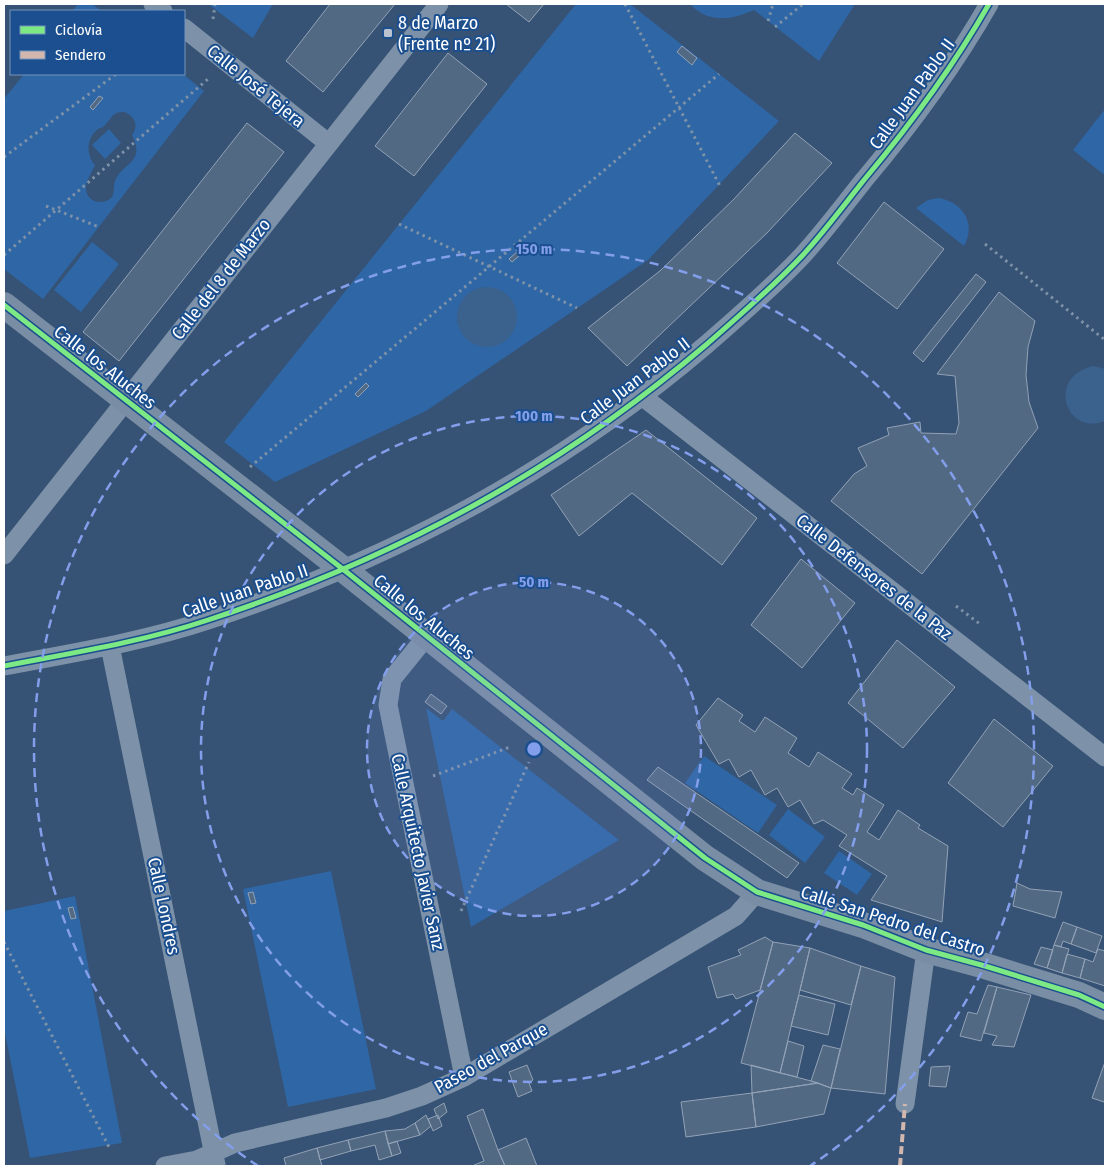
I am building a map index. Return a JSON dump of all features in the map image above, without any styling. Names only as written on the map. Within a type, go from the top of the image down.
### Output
[{"type":"street","name":"Calle del 8 de Marzo","points":[[4,555],[439,4]]},
{"type":"street","name":"Calle Juan Pablo II","points":[[4,666],[110,646],[206,621],[344,570],[418,536],[520,480],[642,397],[738,317],[801,256],[912,122],[963,50],[989,4]]},
{"type":"street","name":"Calle José Tejera","points":[[185,29],[328,143]]},
{"type":"street","name":"Calle los Aluches","points":[[4,305],[344,570],[705,858],[757,892]]},
{"type":"street","name":"Calle Defensores de la Paz","points":[[642,397],[1105,757]]},
{"type":"street","name":"Calle Arquitecto Javier Sanz","points":[[426,637],[392,679],[388,705],[464,1077]]},
{"type":"street","name":"Calle Londres","points":[[110,646],[184,1003],[214,1160]]},
{"type":"street","name":"Calle San Pedro del Castro","points":[[757,892],[863,925],[926,950],[1078,995],[1105,1007]]},
{"type":"street","name":"Paseo del Parque","points":[[165,1166],[214,1160],[235,1143],[386,1108],[422,1096],[464,1077],[736,916],[757,892]]},
{"type":"street","points":[[905,1104],[926,950]]},
{"type":"path","points":[[213,19],[215,4]]},
{"type":"path","points":[[625,4],[720,186]]},
{"type":"path","points":[[768,21],[773,4]]},
{"type":"path","points":[[775,27],[803,4]]},
{"type":"path","points":[[247,470],[719,74]]},
{"type":"path","points":[[4,157],[115,75]]},
{"type":"path","points":[[4,255],[208,79]]},
{"type":"path","points":[[46,206],[99,227]]},
{"type":"path","points":[[399,224],[577,308]]},
{"type":"path","points":[[985,244],[1105,340]]},
{"type":"path","points":[[956,606],[980,624]]},
{"type":"path","points":[[432,776],[510,747]]},
{"type":"path","points":[[461,911],[529,762]]},
{"type":"path","points":[[4,942],[110,1149]]},
{"type":"shaded area","points":[[78,4],[92,4],[101,10],[73,10]]},
{"type":"shaded area","points":[[208,4],[273,4],[253,38]]},
{"type":"shaded area","points":[[576,4],[630,4],[779,121],[648,260],[426,411],[275,482],[224,442]],"holes":[[[476,289],[515,308],[516,320],[510,335],[495,346],[457,322],[461,303],[467,295]]]},
{"type":"shaded area","points":[[690,4],[855,4],[819,61],[754,10],[729,18],[720,18],[704,15]]},
{"type":"shaded area","points":[[23,75],[184,75],[204,91],[43,299],[4,269],[4,99]],"holes":[[[124,112],[131,116],[135,122],[132,135],[136,144],[135,157],[115,181],[112,197],[105,202],[96,202],[89,197],[86,188],[95,165],[89,152],[91,137],[98,129],[104,127],[115,114]]]},
{"type":"shaded area","points":[[1105,109],[1105,173],[1103,174],[1073,150]]},
{"type":"shaded area","points":[[109,129],[121,143],[105,159],[92,145]]},
{"type":"shaded area","points":[[939,198],[954,204],[965,215],[969,229],[964,246],[916,208],[928,200]]},
{"type":"shaded area","points":[[92,242],[119,264],[81,312],[54,290]]},
{"type":"shaded area","points":[[487,287],[503,292],[508,296],[512,301],[517,317],[512,333],[508,338],[503,342],[487,347],[471,342],[466,338],[462,333],[457,317],[462,301],[466,296],[471,292]]},
{"type":"shaded area","points":[[1094,366],[1105,369],[1105,421],[1091,424],[1080,421],[1071,413],[1066,403],[1066,392],[1070,381],[1079,372]]},
{"type":"shaded area","points":[[426,708],[443,721],[452,709],[619,840],[471,927]]},
{"type":"shaded area","points":[[704,756],[777,805],[758,833],[685,783]]},
{"type":"shaded area","points":[[788,809],[825,837],[805,863],[769,835]]},
{"type":"shaded area","points":[[839,851],[872,874],[857,895],[824,873]]},
{"type":"shaded area","points":[[331,871],[376,1089],[288,1107],[243,889]]},
{"type":"shaded area","points":[[75,896],[122,1143],[30,1158],[4,1028],[4,911]]},
{"type":"building","points":[[330,4],[395,4],[323,92],[286,61]]},
{"type":"building","points":[[506,4],[544,4],[529,22]]},
{"type":"building","points":[[682,46],[697,58],[692,65],[677,52]]},
{"type":"building","points":[[448,53],[487,84],[414,176],[375,146]]},
{"type":"building","points":[[99,96],[103,98],[93,110],[90,107]]},
{"type":"building","points":[[247,123],[284,152],[119,361],[83,332]]},
{"type":"building","points":[[795,133],[832,163],[767,233],[627,366],[588,328],[661,270],[734,199]]},
{"type":"building","points":[[884,202],[944,249],[897,309],[837,263]]},
{"type":"building","points":[[518,251],[520,255],[512,262],[509,259]]},
{"type":"building","points":[[976,274],[986,282],[923,362],[913,353]]},
{"type":"building","points":[[999,292],[1035,321],[1028,347],[1026,375],[1029,402],[1038,428],[922,574],[831,501],[854,474],[867,466],[858,448],[889,435],[887,428],[920,422],[921,433],[956,434],[959,423],[955,376],[937,374]]},
{"type":"building","points":[[366,383],[369,386],[358,397],[355,394]]},
{"type":"building","points":[[646,430],[757,518],[722,565],[632,493],[579,536],[551,495]]},
{"type":"building","points":[[801,559],[855,603],[802,668],[751,625]]},
{"type":"building","points":[[897,640],[955,687],[903,748],[848,703]]},
{"type":"building","points":[[431,694],[447,706],[441,714],[425,702]]},
{"type":"building","points":[[718,698],[743,715],[739,721],[755,732],[765,717],[797,738],[788,753],[809,767],[818,752],[852,774],[842,788],[853,795],[857,788],[884,805],[867,832],[879,840],[898,810],[920,825],[918,828],[948,846],[942,922],[871,900],[887,876],[839,846],[847,835],[823,820],[814,824],[800,800],[788,807],[777,788],[765,795],[751,770],[739,777],[729,759],[719,764],[696,725]]},
{"type":"building","points":[[994,719],[1053,766],[1003,827],[948,783]]},
{"type":"building","points":[[658,767],[799,863],[787,878],[647,780]]},
{"type":"building","points":[[1017,883],[1030,889],[1062,892],[1055,918],[1013,906]]},
{"type":"building","points":[[253,892],[256,903],[251,904],[248,893]]},
{"type":"building","points":[[73,907],[76,918],[71,919],[68,908]]},
{"type":"building","points":[[1063,922],[1077,927],[1071,944],[1063,941],[1061,947],[1054,945]]},
{"type":"building","points":[[1077,927],[1102,936],[1096,953],[1071,944]]},
{"type":"building","points":[[765,937],[773,942],[760,990],[736,999],[733,994],[717,998],[708,967],[741,955],[738,950]]},
{"type":"building","points":[[773,942],[810,948],[780,1073],[741,1063]]},
{"type":"building","points":[[1054,945],[1069,949],[1062,973],[1047,968]]},
{"type":"building","points":[[1041,947],[1053,950],[1047,968],[1034,964]]},
{"type":"building","points":[[810,948],[861,966],[851,1005],[800,990]]},
{"type":"building","points":[[1098,949],[1105,951],[1105,986],[1080,978],[1085,959],[1093,962]]},
{"type":"building","points":[[1067,954],[1085,959],[1080,978],[1062,973]]},
{"type":"building","points":[[861,966],[895,977],[885,1094],[831,1088]]},
{"type":"building","points":[[988,985],[997,987],[981,1041],[960,1036],[968,1012],[977,1014]]},
{"type":"building","points":[[997,987],[1031,995],[1014,1047],[992,1045],[997,1036],[984,1033]]},
{"type":"building","points":[[799,995],[835,1004],[828,1035],[791,1026]]},
{"type":"building","points":[[788,1041],[804,1046],[797,1077],[780,1073]]},
{"type":"building","points":[[823,1045],[840,1049],[831,1088],[811,1081]]},
{"type":"building","points":[[1105,1062],[1105,1100],[1104,1102],[1092,1098]]},
{"type":"building","points":[[527,1065],[533,1080],[529,1083],[532,1091],[518,1097],[509,1072]]},
{"type":"building","points":[[751,1065],[811,1081],[818,1083],[752,1093]]},
{"type":"building","points":[[950,1066],[946,1087],[929,1086],[931,1067]]},
{"type":"building","points":[[818,1083],[831,1088],[824,1114],[756,1127],[752,1093]]},
{"type":"building","points":[[752,1093],[756,1127],[686,1137],[681,1102]]},
{"type":"building","points":[[444,1103],[447,1112],[438,1119],[434,1109]]},
{"type":"building","points":[[483,1109],[505,1166],[472,1166],[484,1161],[467,1116]]},
{"type":"building","points":[[426,1115],[431,1126],[420,1135],[415,1123]]},
{"type":"building","points":[[438,1115],[442,1126],[433,1131],[428,1119]]},
{"type":"building","points":[[415,1123],[420,1135],[388,1144],[385,1131],[405,1129]]},
{"type":"building","points":[[385,1131],[392,1156],[379,1160],[375,1145],[351,1151],[348,1140]]},
{"type":"building","points":[[526,1138],[537,1166],[505,1166],[498,1150]]},
{"type":"building","points":[[348,1140],[351,1151],[320,1160],[317,1148]]},
{"type":"building","points":[[397,1141],[401,1153],[392,1156],[388,1144]]},
{"type":"building","points":[[317,1148],[322,1166],[286,1166],[284,1158]]},
{"type":"marked path","points":[[900,1166],[905,1104]]},
{"type":"cycle path","points":[[4,666],[158,635],[277,596],[343,569],[471,507],[533,471],[592,432],[650,390],[707,344],[791,268],[826,228],[915,116],[946,73],[989,4]]},
{"type":"cycle path","points":[[4,305],[344,570],[705,858],[757,892],[863,925],[926,950],[1079,995],[1105,1007]]},
{"type":"place","name":"8 de Marzo (Frente nº 21)","points":[[388,33]]}]
